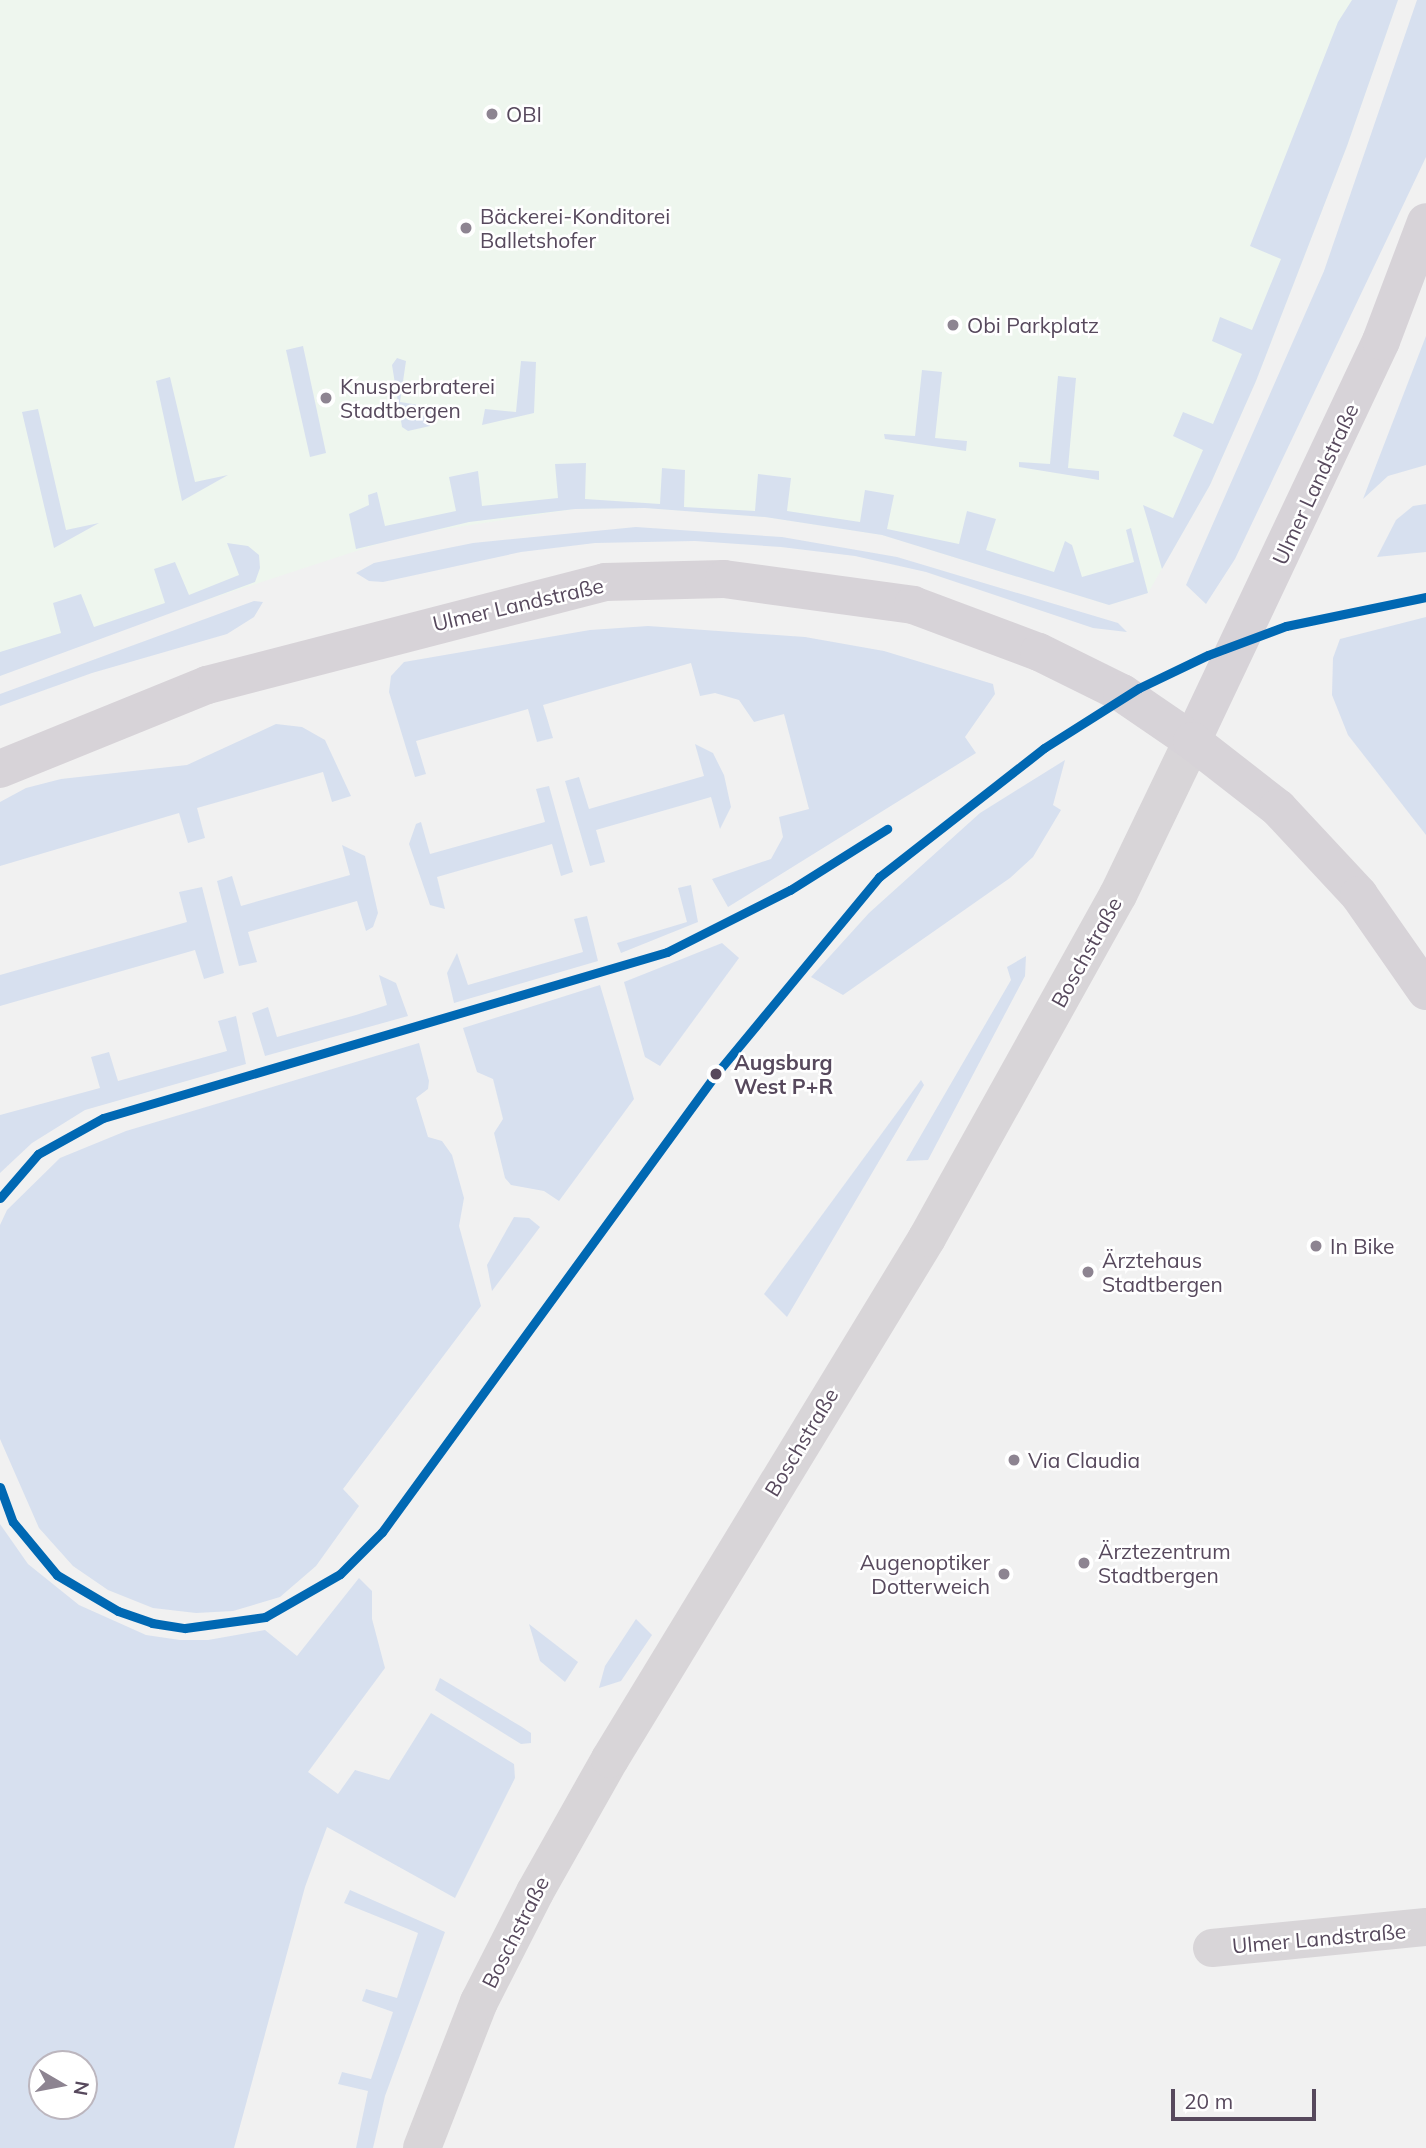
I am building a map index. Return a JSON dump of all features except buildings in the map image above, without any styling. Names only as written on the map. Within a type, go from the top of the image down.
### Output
[{"type":"street","name":"Ulmer Landstraße","points":[[1192,741],[1381,341],[1426,222]]},
{"type":"street","name":"Ulmer Landstraße","points":[[0,769],[207,685],[334,649],[605,582],[711,579],[913,605],[1039,652],[1122,693],[1192,741],[1278,808],[1359,895],[1426,991]]},
{"type":"street","name":"Boschstraße","points":[[422,2148],[479,2002],[534,1892],[673,1653],[927,1238],[1118,895],[1192,741]]},
{"type":"street","name":"Ulmer Landstraße","points":[[1212,1948],[1426,1927]]},
{"type":"shaded area","points":[[0,0],[1398,0],[1347,146],[1256,381],[1210,485],[1148,593],[1109,605],[882,535],[765,517],[645,508],[575,509],[405,535],[136,623],[0,676]]},
{"type":"shaded area","points":[[1352,0],[1398,0],[1347,146],[1256,381],[1210,485],[1162,569],[1143,505],[1173,518],[1203,450],[1173,436],[1183,412],[1213,424],[1242,354],[1212,341],[1220,317],[1252,330],[1281,259],[1250,246],[1338,22]]},
{"type":"shaded area","points":[[1417,0],[1426,0],[1426,157],[1235,559],[1206,604],[1186,585],[1324,271]]},
{"type":"shaded area","points":[[1426,336],[1426,465],[1388,476],[1363,499]]},
{"type":"shaded area","points":[[303,346],[326,453],[310,457],[286,350]]},
{"type":"shaded area","points":[[397,358],[406,361],[400,402],[432,407],[430,426],[408,431],[402,427],[392,365]]},
{"type":"shaded area","points":[[521,361],[536,362],[534,413],[482,425],[485,409],[516,412]]},
{"type":"shaded area","points":[[922,370],[942,372],[935,438],[967,441],[966,451],[885,439],[884,434],[915,436]]},
{"type":"shaded area","points":[[1058,376],[1076,378],[1068,468],[1099,471],[1099,480],[1019,467],[1019,462],[1050,464]]},
{"type":"shaded area","points":[[170,377],[195,482],[228,475],[182,501],[156,381]]},
{"type":"shaded area","points":[[38,409],[66,530],[99,523],[54,548],[22,412]]},
{"type":"shaded area","points":[[586,463],[585,499],[660,504],[662,468],[685,470],[684,507],[755,511],[758,474],[791,478],[787,511],[860,522],[865,490],[894,495],[887,529],[959,544],[967,511],[996,519],[986,550],[1054,572],[1065,541],[1072,545],[1082,577],[1134,562],[1126,530],[1131,528],[1148,593],[1109,605],[882,535],[765,517],[645,508],[575,509],[469,522],[356,549],[349,514],[369,505],[368,495],[377,492],[385,526],[456,511],[449,477],[478,471],[482,506],[558,498],[555,464]]},
{"type":"shaded area","points":[[1426,504],[1426,552],[1377,557],[1396,520],[1413,506]]},
{"type":"shaded area","points":[[636,527],[782,537],[897,557],[1118,623],[1127,632],[1093,628],[926,572],[855,556],[781,547],[695,541],[595,543],[521,552],[383,582],[369,581],[356,573],[374,563],[473,543]]},
{"type":"shaded area","points":[[227,543],[248,546],[259,555],[260,568],[255,582],[0,676],[0,652],[61,633],[53,603],[81,594],[94,627],[165,603],[154,569],[175,562],[189,595],[239,575]]},
{"type":"shaded area","points":[[254,601],[263,602],[254,617],[227,634],[92,673],[0,706],[0,694]]},
{"type":"shaded area","points":[[1426,617],[1426,835],[1348,735],[1332,695],[1333,658],[1340,639]]},
{"type":"shaded area","points":[[648,626],[805,637],[884,651],[993,684],[995,694],[965,737],[976,753],[728,907],[712,879],[771,859],[783,837],[779,817],[809,809],[784,714],[754,722],[739,700],[715,693],[700,696],[691,663],[543,705],[553,738],[537,742],[528,709],[416,741],[426,774],[415,777],[389,692],[391,676],[404,662],[590,630]]},
{"type":"shaded area","points":[[276,724],[302,727],[325,740],[351,796],[332,802],[323,772],[197,808],[205,838],[188,843],[179,813],[0,866],[0,802],[26,788],[61,779],[187,765]]},
{"type":"shaded area","points":[[695,744],[713,753],[724,775],[731,807],[720,829],[711,797],[596,830],[605,862],[590,866],[565,781],[579,777],[589,809],[704,776]]},
{"type":"shaded area","points":[[1065,760],[1053,805],[1061,810],[1033,857],[1010,878],[843,995],[811,977],[869,913],[980,813]]},
{"type":"shaded area","points":[[549,786],[573,872],[561,876],[552,844],[437,877],[445,909],[430,905],[409,844],[416,824],[421,822],[430,854],[545,822],[536,789]]},
{"type":"shaded area","points":[[342,845],[365,856],[378,913],[373,927],[366,931],[357,901],[248,932],[257,962],[239,966],[217,881],[232,876],[241,906],[350,875]]},
{"type":"shaded area","points":[[691,885],[698,922],[621,953],[617,943],[687,922],[678,888]]},
{"type":"shaded area","points":[[202,887],[224,973],[204,979],[195,950],[0,1006],[0,975],[187,922],[179,892]]},
{"type":"shaded area","points":[[587,916],[598,961],[454,1003],[447,973],[457,953],[468,985],[583,952],[574,919]]},
{"type":"shaded area","points":[[722,943],[739,958],[660,1066],[645,1057],[624,982]]},
{"type":"shaded area","points":[[1026,956],[1025,976],[928,1160],[906,1161],[1011,980],[1007,967]]},
{"type":"shaded area","points":[[379,975],[396,983],[408,1016],[265,1056],[252,1013],[268,1007],[277,1037],[356,1015],[387,1005]]},
{"type":"shaded area","points":[[600,985],[634,1099],[559,1201],[544,1191],[511,1185],[505,1178],[494,1133],[503,1119],[493,1079],[477,1072],[463,1028]]},
{"type":"shaded area","points":[[236,1016],[246,1064],[85,1110],[32,1143],[0,1173],[0,1115],[100,1088],[91,1057],[109,1052],[118,1081],[227,1051],[218,1021]]},
{"type":"shaded area","points":[[419,1043],[429,1081],[428,1089],[416,1098],[428,1137],[442,1141],[452,1155],[464,1198],[459,1226],[481,1306],[343,1489],[359,1506],[316,1566],[280,1597],[233,1611],[196,1613],[153,1608],[108,1590],[73,1566],[39,1528],[0,1439],[0,1225],[7,1210],[60,1158],[126,1131]]},
{"type":"shaded area","points":[[921,1080],[924,1085],[787,1317],[764,1294]]},
{"type":"shaded area","points":[[514,1217],[529,1218],[540,1227],[492,1291],[487,1265]]},
{"type":"shaded area","points":[[0,1524],[28,1564],[79,1605],[146,1635],[180,1640],[208,1640],[265,1630],[297,1656],[359,1578],[372,1591],[372,1619],[385,1668],[308,1772],[338,1794],[355,1770],[389,1780],[431,1713],[514,1764],[515,1778],[455,1898],[327,1827],[305,1887],[234,2148],[0,2148]]},
{"type":"shaded area","points":[[636,1619],[652,1635],[621,1681],[599,1688],[605,1666]]},
{"type":"shaded area","points":[[529,1624],[578,1662],[565,1682],[540,1661]]},
{"type":"shaded area","points":[[440,1678],[531,1733],[531,1743],[521,1744],[435,1690]]},
{"type":"shaded area","points":[[350,1890],[445,1932],[385,2096],[373,2148],[356,2148],[368,2091],[338,2084],[342,2072],[371,2079],[393,2012],[362,2001],[366,1989],[397,1998],[418,1933],[344,1903]]},
{"type":"transit line","points":[[0,1487],[13,1522],[57,1575],[118,1611],[152,1623],[185,1628],[265,1617],[340,1574],[382,1532],[716,1074],[879,877],[1044,748],[1139,688],[1208,655],[1286,626],[1426,597]]},
{"type":"transit line","points":[[0,1198],[38,1154],[103,1118],[667,952],[790,890],[887,829]]},
{"type":"place","name":"OBI","points":[[492,114]]},
{"type":"place","name":"Bäckerei-Konditorei Balletshofer","points":[[466,228]]},
{"type":"place","name":"Obi Parkplatz","points":[[953,325]]},
{"type":"place","name":"Knusperbraterei Stadtbergen","points":[[326,398]]},
{"type":"place","name":"Augsburg West P+R","points":[[716,1074]]},
{"type":"place","name":"In Bike","points":[[1316,1246]]},
{"type":"place","name":"Ärztehaus Stadtbergen","points":[[1088,1272]]},
{"type":"place","name":"Via Claudia","points":[[1014,1460]]},
{"type":"place","name":"Ärztezentrum Stadtbergen","points":[[1084,1563]]},
{"type":"place","name":"Augenoptiker Dotterweich","points":[[1004,1574]]}]
